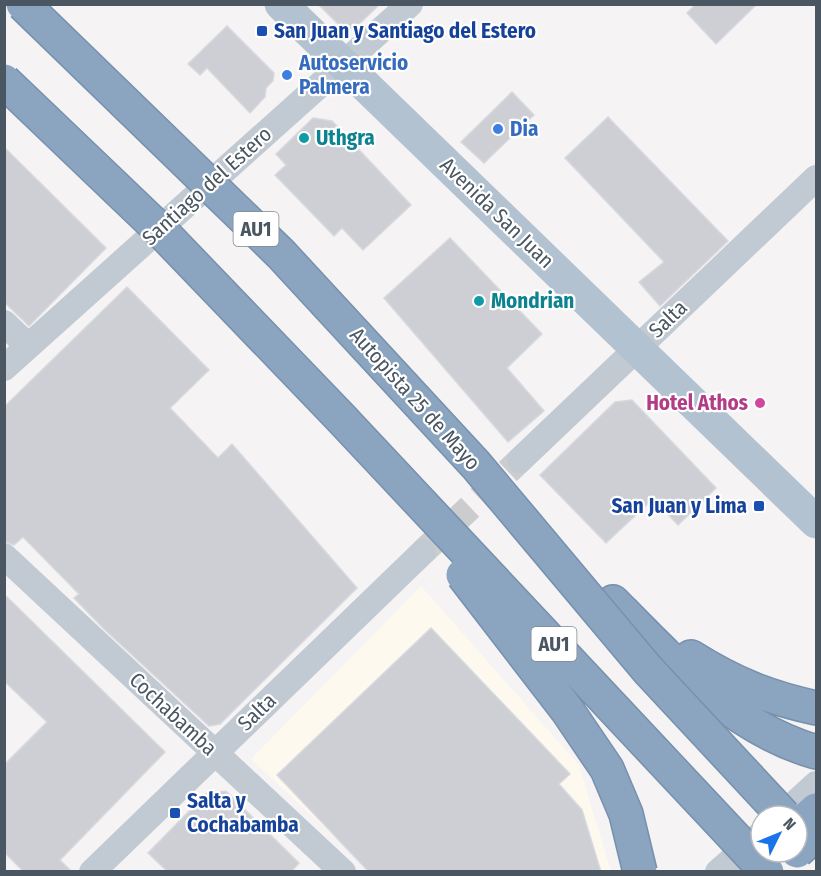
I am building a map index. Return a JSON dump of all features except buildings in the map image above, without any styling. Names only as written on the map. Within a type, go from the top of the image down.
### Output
[{"type":"highway","name":"Autopista 25 de Mayo","points":[[23,4],[281,254],[476,465],[648,670],[771,804]]},
{"type":"highway","name":"AU1","points":[[4,81],[161,231],[340,417],[767,872]]},
{"type":"highway","points":[[340,417],[548,684],[594,748],[617,791],[640,872]]},
{"type":"highway","points":[[476,465],[699,685],[736,714],[783,740],[816,752]]},
{"type":"highway","points":[[613,602],[689,656],[730,681],[816,708]]},
{"type":"main road","name":"Avenida San Juan","points":[[281,4],[816,522]]},
{"type":"street","name":"Santiago del Estero","points":[[4,368],[410,4]]},
{"type":"street","name":"Salta","points":[[520,460],[816,178]]},
{"type":"street","points":[[4,323],[28,346]]},
{"type":"street","name":"Salta","points":[[92,872],[423,552]]},
{"type":"street","name":"Cochabamba","points":[[4,556],[343,872]]},
{"type":"street","points":[[799,804],[814,794]]},
{"type":"street","points":[[718,872],[749,845]]},
{"type":"shaded area","points":[[421,586],[579,765],[611,871],[371,871],[251,759]]},
{"type":"tunnel","points":[[423,552],[520,460]]},
{"type":"place","name":"San Juan y Santiago del Estero","points":[[262,31]]},
{"type":"place","name":"Autoservicio Palmera","points":[[287,75]]},
{"type":"place","name":"Dia","points":[[498,129]]},
{"type":"place","name":"Uthgra","points":[[304,138]]},
{"type":"place","name":"Mondrian","points":[[479,301]]},
{"type":"place","name":"Hotel Athos","points":[[760,403]]},
{"type":"place","name":"San Juan y Lima","points":[[759,506]]},
{"type":"place","name":"Salta y Cochabamba","points":[[175,813]]}]
